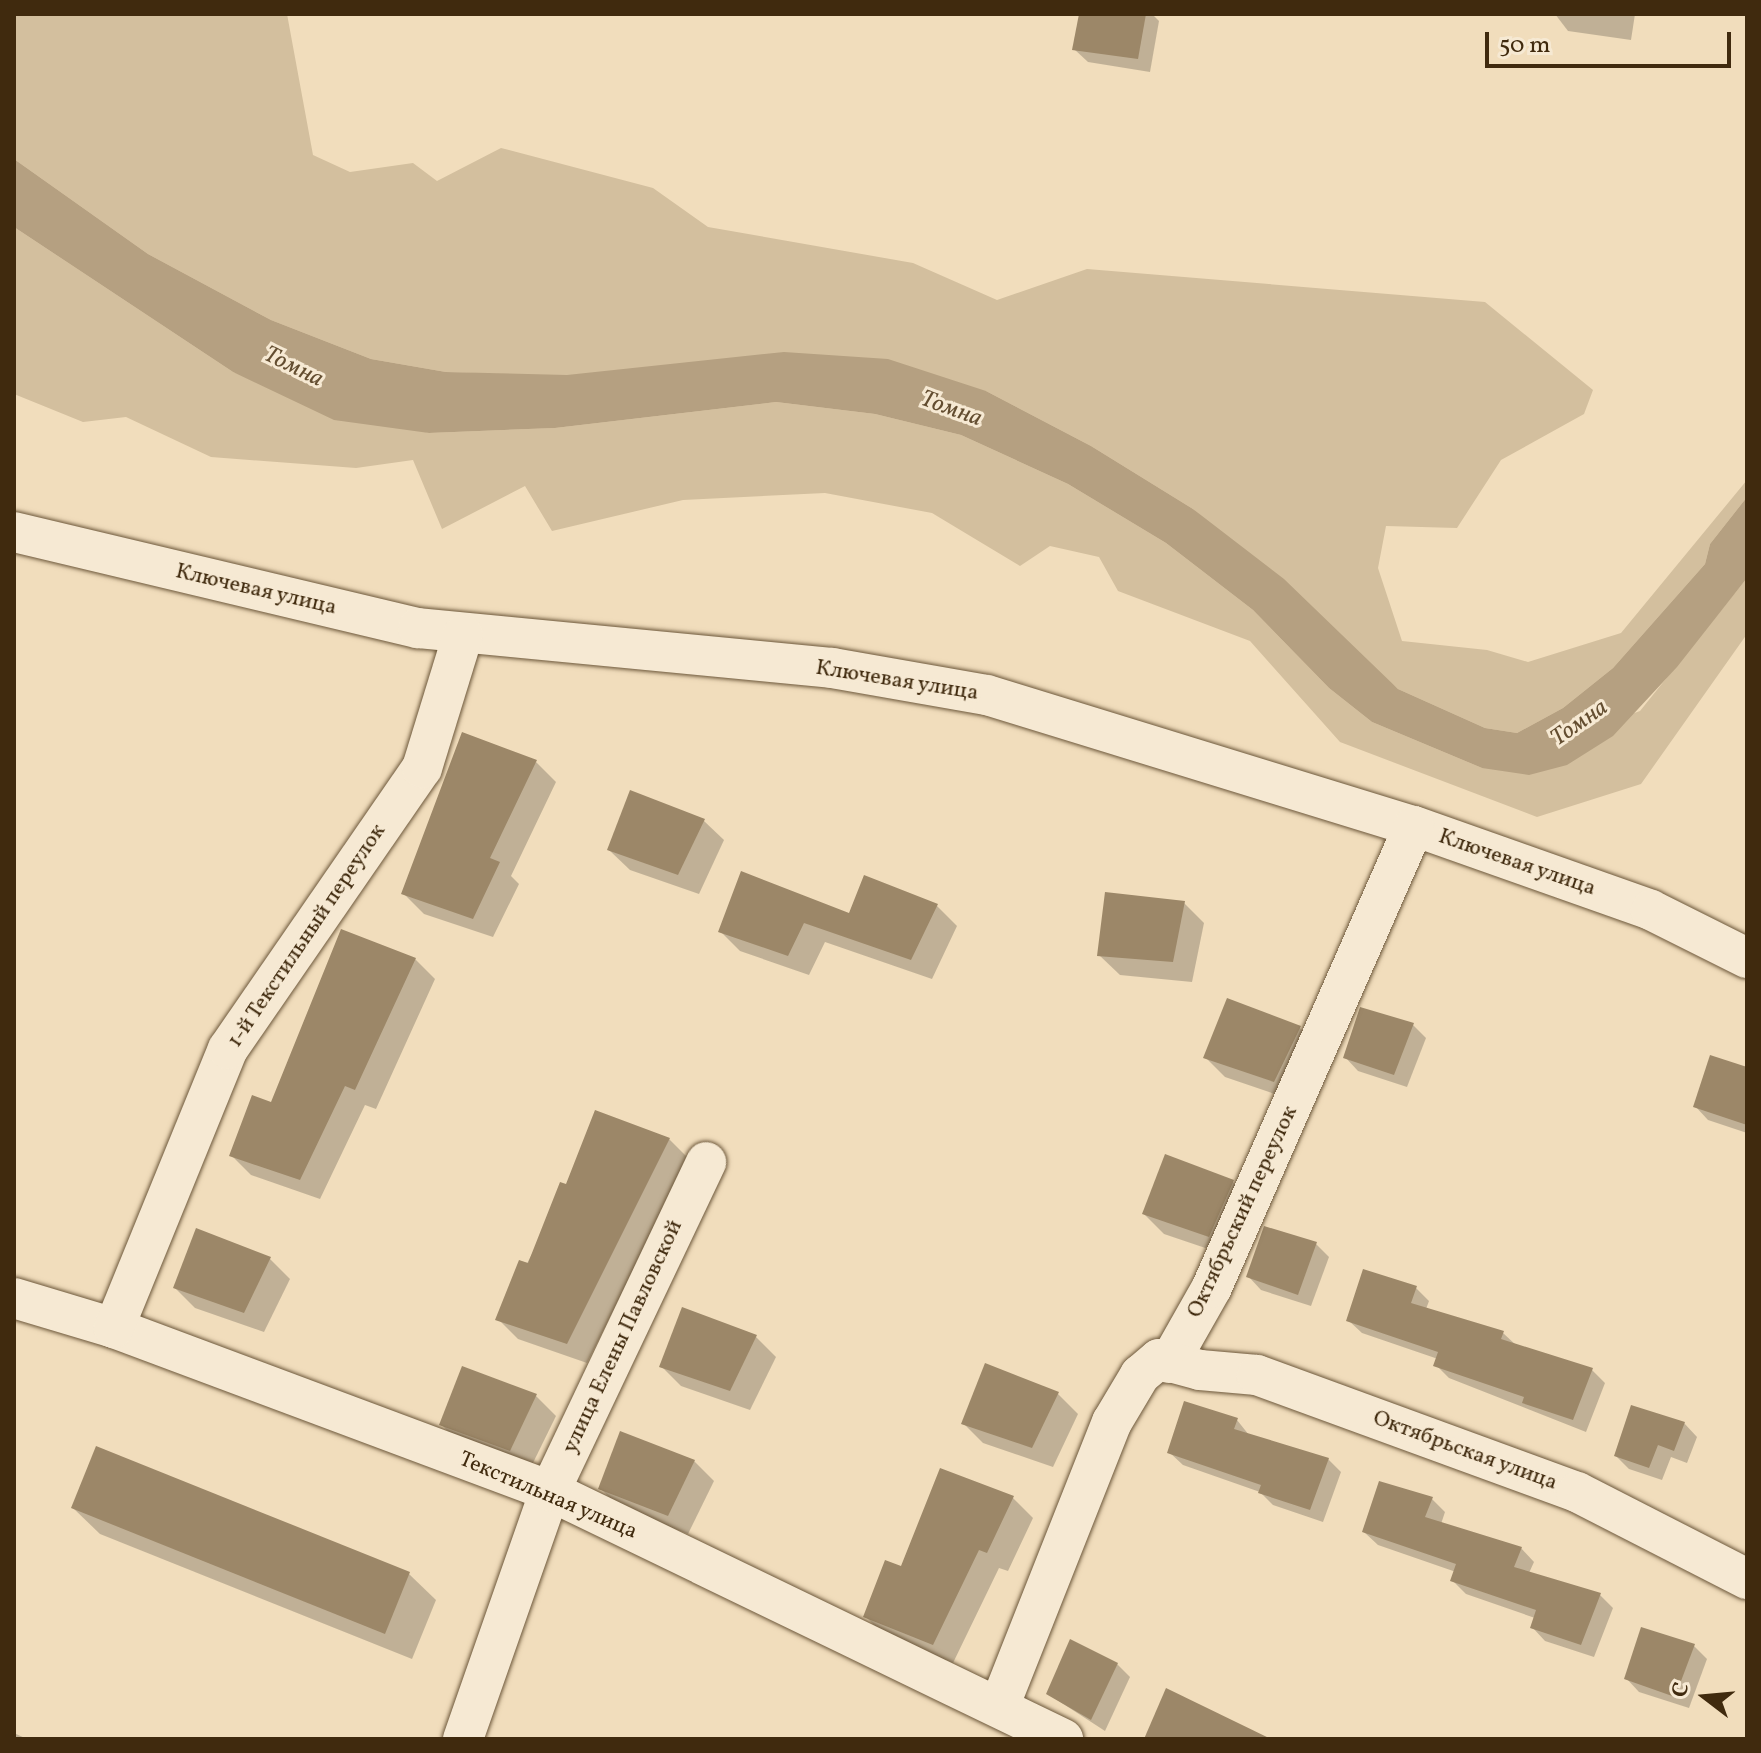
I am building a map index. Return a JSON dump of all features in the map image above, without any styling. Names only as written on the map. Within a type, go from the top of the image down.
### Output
[{"type":"street","name":"Ключевая улица","points":[[14,532],[463,635],[832,668],[987,695],[1414,826],[1651,910],[1747,958]]},
{"type":"street","name":"1-й Текстильный переулок","points":[[114,1328],[228,1049],[422,768],[463,635]]},
{"type":"street","name":"Октябрьский переулок","points":[[1169,1363],[1212,1287],[1414,826]]},
{"type":"street","name":"улица Елены Павловской","points":[[463,1739],[550,1491],[706,1162]]},
{"type":"street","name":"Текстильная улица","points":[[14,1298],[114,1328],[550,1491],[1063,1739]]},
{"type":"street","points":[[999,1707],[1112,1422],[1140,1375],[1159,1359],[1169,1363]]},
{"type":"street","name":"Октябрьская улица","points":[[1169,1363],[1257,1375],[1577,1492],[1747,1579]]},
{"type":"shaded area","points":[[14,14],[287,14],[313,155],[350,172],[413,163],[437,181],[501,148],[653,188],[708,227],[913,263],[997,300],[1087,269],[1485,302],[1593,390],[1584,414],[1501,460],[1457,528],[1386,526],[1378,568],[1402,641],[1487,650],[1528,662],[1621,633],[1747,480],[1747,497],[1710,544],[1705,564],[1613,668],[1563,708],[1517,733],[1485,728],[1398,689],[1193,509],[1091,446],[986,391],[446,372],[371,359],[271,320],[148,254],[14,159]]},
{"type":"shaded area","points":[[14,227],[233,372],[429,433],[555,428],[776,402],[875,414],[961,435],[1068,484],[1166,543],[1253,610],[1329,688],[1372,722],[1482,768],[1640,711],[1747,578],[1747,634],[1641,784],[1537,817],[1340,742],[1250,641],[1118,591],[1099,557],[1050,546],[1020,566],[932,513],[825,493],[683,500],[552,531],[525,486],[442,529],[413,460],[356,468],[211,457],[126,417],[83,422],[14,394]]},
{"type":"water","name":"Томна","points":[[14,159],[148,254],[271,320],[371,359],[446,372],[567,375],[784,352],[888,359],[986,391],[1091,446],[1193,509],[1284,579],[1398,689],[1485,728],[1517,733],[1563,708],[1613,668],[1705,564],[1710,544],[1747,497],[1747,578],[1677,667],[1613,736],[1567,765],[1529,775],[1482,768],[1372,722],[1329,688],[1253,610],[1166,543],[1068,484],[961,435],[875,414],[776,402],[555,428],[429,433],[334,420],[233,372],[14,227]]},
{"type":"building","points":[[1079,14],[1146,14],[1138,59],[1072,50]]},
{"type":"building","points":[[462,732],[537,760],[490,858],[500,862],[473,919],[401,894]]},
{"type":"building","points":[[630,790],[705,819],[678,875],[607,850]]},
{"type":"building","points":[[741,871],[849,913],[864,875],[938,904],[911,960],[804,923],[788,956],[718,932]]},
{"type":"building","points":[[1105,892],[1185,901],[1173,962],[1097,956]]},
{"type":"building","points":[[341,929],[416,958],[355,1090],[345,1086],[300,1180],[229,1156],[252,1095],[271,1102]]},
{"type":"building","points":[[1227,998],[1301,1026],[1274,1082],[1203,1058]]},
{"type":"building","points":[[1360,1007],[1414,1023],[1394,1075],[1343,1058]]},
{"type":"building","points":[[1710,1055],[1747,1067],[1747,1125],[1693,1107]]},
{"type":"building","points":[[595,1110],[670,1138],[567,1344],[495,1320],[519,1260],[528,1263],[560,1182],[566,1184]]},
{"type":"building","points":[[1165,1154],[1234,1180],[1209,1237],[1142,1214]]},
{"type":"building","points":[[1264,1226],[1317,1242],[1298,1295],[1246,1277]]},
{"type":"building","points":[[196,1228],[271,1257],[244,1313],[173,1288]]},
{"type":"building","points":[[1363,1269],[1417,1286],[1411,1303],[1504,1331],[1501,1339],[1593,1368],[1573,1420],[1522,1403],[1524,1397],[1433,1366],[1438,1352],[1346,1321]]},
{"type":"building","points":[[682,1307],[757,1335],[730,1391],[659,1367]]},
{"type":"building","points":[[985,1363],[1059,1392],[1032,1448],[961,1424]]},
{"type":"building","points":[[462,1366],[537,1394],[510,1451],[439,1425]]},
{"type":"building","points":[[1184,1401],[1238,1418],[1234,1429],[1329,1458],[1310,1510],[1258,1493],[1261,1485],[1167,1453]]},
{"type":"building","points":[[1631,1405],[1685,1422],[1674,1451],[1658,1445],[1649,1468],[1614,1456]]},
{"type":"building","points":[[620,1431],[695,1460],[668,1516],[598,1489]]},
{"type":"building","points":[[96,1446],[410,1572],[385,1634],[71,1508]]},
{"type":"building","points":[[940,1468],[1014,1496],[987,1553],[979,1550],[933,1645],[863,1617],[885,1560],[901,1566]]},
{"type":"building","points":[[1379,1481],[1433,1497],[1425,1517],[1522,1547],[1514,1567],[1601,1593],[1581,1645],[1530,1628],[1536,1610],[1450,1581],[1456,1564],[1362,1532]]},
{"type":"building","points":[[1641,1627],[1695,1644],[1675,1697],[1624,1679]]},
{"type":"building","points":[[1070,1639],[1118,1663],[1091,1720],[1046,1694]]},
{"type":"building","points":[[1166,1688],[1271,1739],[1144,1739]]}]
